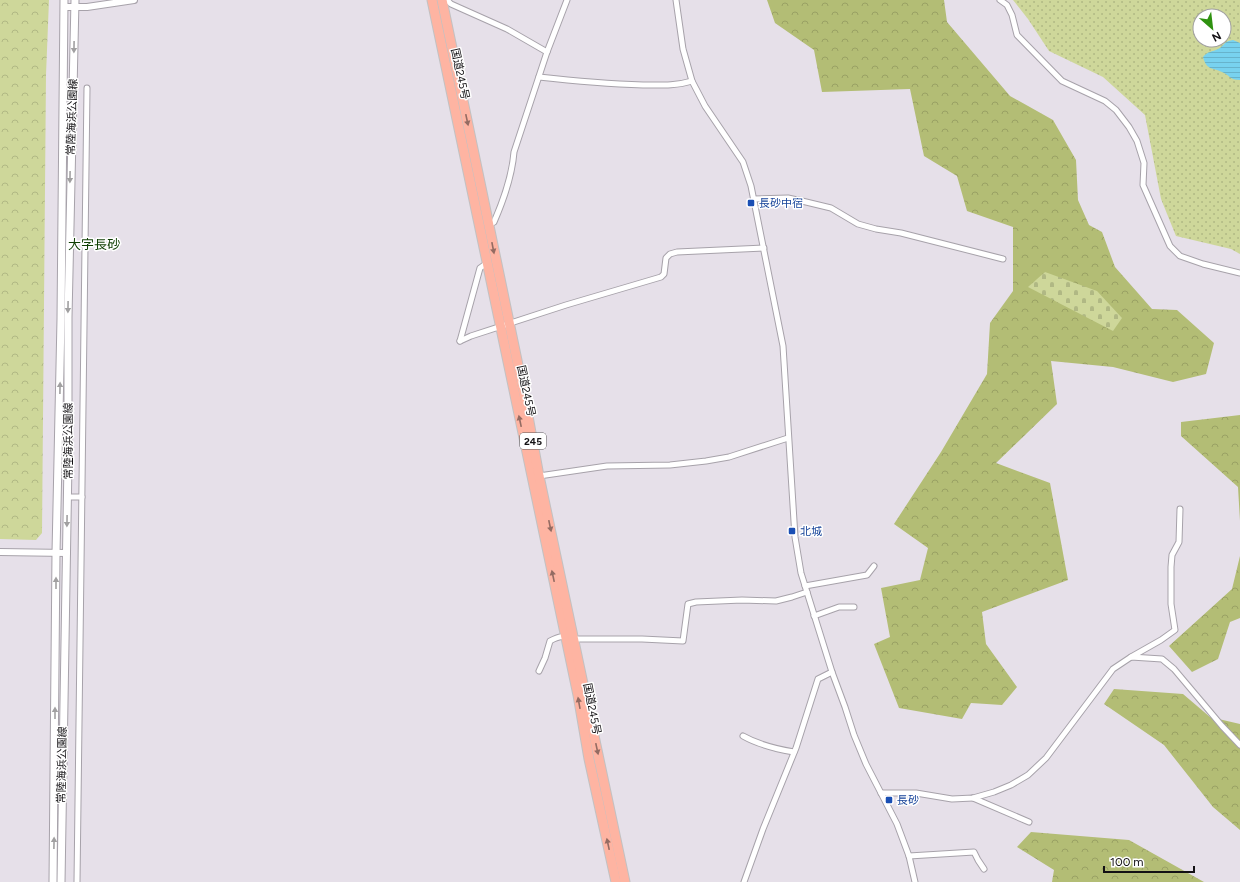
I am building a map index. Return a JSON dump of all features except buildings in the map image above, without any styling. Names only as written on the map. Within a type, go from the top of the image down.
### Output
[{"type":"highway","name":"国道245号","points":[[432,0],[471,180],[500,327],[624,882]]},
{"type":"highway","name":"国道245号","points":[[445,0],[539,476],[569,637],[589,759],[616,882]]},
{"type":"main road","name":"常陸海浜公園線","points":[[54,882],[56,553],[61,319],[64,4]]},
{"type":"main road","name":"常陸海浜公園線","points":[[61,882],[68,497],[68,302],[74,4]]},
{"type":"street","points":[[64,4],[74,4],[87,7],[134,0]]},
{"type":"street","points":[[445,0],[507,29],[547,52]]},
{"type":"street","points":[[489,224],[494,222],[506,194],[513,168],[514,152],[566,0]]},
{"type":"street","points":[[676,0],[685,56],[692,81],[705,106],[743,162],[754,199],[782,346],[795,537],[805,586],[832,672],[846,707],[861,754],[898,824],[909,856],[915,882]]},
{"type":"street","points":[[1000,0],[1007,5],[1012,15],[1017,35],[1062,81],[1105,101],[1116,110],[1129,127],[1137,141],[1144,163],[1143,185],[1170,246],[1180,256],[1203,264],[1240,273]]},
{"type":"street","points":[[539,77],[611,84],[661,85],[692,81]]},
{"type":"street","points":[[78,882],[87,88]]},
{"type":"street","points":[[754,199],[788,198],[802,201],[831,208],[858,224],[876,229],[901,233],[1003,259]]},
{"type":"street","points":[[487,263],[480,268],[460,341],[509,323],[661,277],[664,274],[666,258],[670,254],[677,252],[764,248]]},
{"type":"street","points":[[539,476],[607,466],[670,465],[706,461],[729,457],[788,438]]},
{"type":"street","points":[[68,497],[82,497]]},
{"type":"street","points":[[881,793],[916,793],[952,799],[973,798],[1005,788],[1028,775],[1046,758],[1112,668],[1175,630],[1171,604],[1171,568],[1172,555],[1179,542],[1180,509]]},
{"type":"street","points":[[0,552],[67,553]]},
{"type":"street","points":[[805,586],[867,575],[874,566]]},
{"type":"street","points":[[539,671],[550,641],[560,636],[683,641],[688,604],[696,602],[742,600],[776,601],[807,592]]},
{"type":"street","points":[[814,616],[839,607],[854,607]]},
{"type":"street","points":[[1131,657],[1162,659],[1174,669],[1240,745]]},
{"type":"street","points":[[744,882],[794,752],[818,679],[832,672]]},
{"type":"street","points":[[743,736],[755,743],[794,752]]},
{"type":"street","points":[[973,798],[1029,822]]},
{"type":"street","points":[[909,856],[974,852],[984,869]]},
{"type":"green space","points":[[0,0],[49,0],[46,75],[42,533],[36,540],[0,539]]},
{"type":"green space","points":[[767,0],[944,0],[947,22],[1010,96],[1053,120],[1076,160],[1078,200],[1089,225],[1102,232],[1115,267],[1152,309],[1177,310],[1214,343],[1206,374],[1173,382],[1113,367],[1051,361],[1057,404],[996,463],[1050,483],[1068,580],[982,612],[986,644],[1017,687],[1002,705],[971,703],[962,719],[899,708],[874,644],[890,637],[881,588],[920,580],[928,548],[894,524],[941,452],[987,374],[990,323],[1013,291],[1013,227],[967,211],[957,176],[924,156],[910,89],[822,92],[814,50],[775,23]]},
{"type":"green space","points":[[1013,0],[1240,0],[1240,254],[1231,249],[1176,236],[1161,199],[1145,115],[1103,77],[1049,51],[1028,19]]},
{"type":"green space","points":[[1045,272],[1097,291],[1122,318],[1113,331],[1028,287]]},
{"type":"green space","points":[[1240,415],[1240,521],[1238,487],[1181,436],[1181,422]]},
{"type":"green space","points":[[1240,556],[1240,618],[1230,622],[1218,659],[1192,672],[1169,646],[1232,589]]},
{"type":"green space","points":[[1114,689],[1183,694],[1210,717],[1240,724],[1240,830],[1213,807],[1164,745],[1104,704]]},
{"type":"green space","points":[[1031,832],[1129,840],[1204,882],[1052,882],[1054,870],[1017,847]]},
{"type":"water","points":[[1232,40],[1240,43],[1240,80],[1234,79],[1225,73],[1208,67],[1203,57],[1220,48],[1232,48]]},
{"type":"place","name":"長砂中宿","points":[[751,203]]},
{"type":"place","name":"北城","points":[[792,531]]},
{"type":"place","name":"長砂","points":[[889,800]]},
{"type":"district","name":"大字長砂","points":[[94,244]]}]
